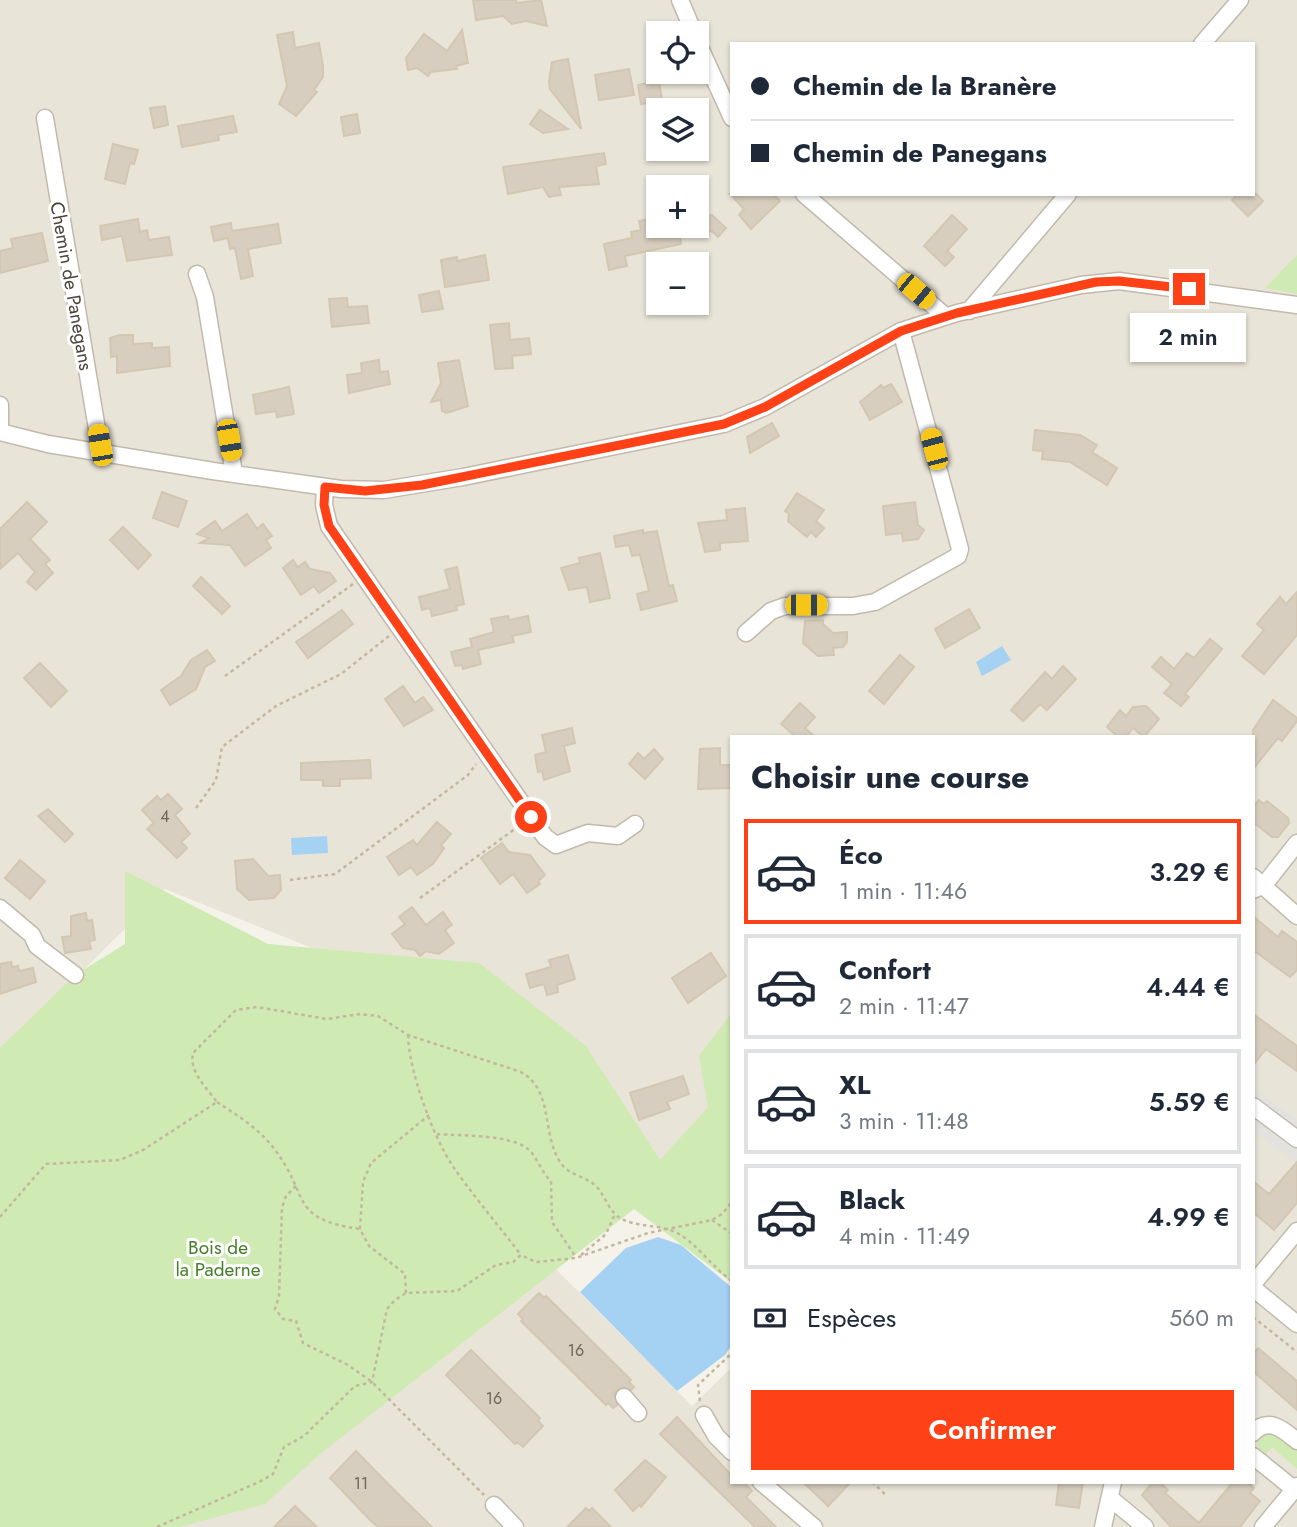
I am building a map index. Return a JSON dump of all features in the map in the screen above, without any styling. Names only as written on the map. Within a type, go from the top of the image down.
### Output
[{"type":"street","points":[[680,0],[689,21]]},
{"type":"street","points":[[1204,42],[1240,0]]},
{"type":"street","points":[[709,68],[730,114]]},
{"type":"street","name":"Chemin de Panegans","points":[[45,118],[101,453]]},
{"type":"street","points":[[806,196],[945,316]]},
{"type":"street","points":[[969,311],[1066,196]]},
{"type":"street","points":[[197,274],[205,297],[234,473]]},
{"type":"street","points":[[0,405],[0,432],[101,453],[365,491],[422,485],[724,424],[765,407],[901,331],[945,316],[1082,285],[1119,281],[1297,305]]},
{"type":"street","points":[[746,633],[780,607],[875,603],[958,556],[946,496],[901,331]]},
{"type":"street","points":[[325,487],[324,505],[329,526],[545,837],[556,845],[588,833],[618,836],[635,824]]},
{"type":"street","points":[[1297,843],[1257,884],[1297,916]]},
{"type":"street","points":[[0,908],[32,935],[37,946],[75,975]]},
{"type":"street","points":[[1255,1108],[1297,1139]]},
{"type":"street","points":[[1255,1283],[1297,1231]]},
{"type":"street","points":[[1255,1288],[1297,1324]]},
{"type":"street","points":[[624,1397],[638,1413]]},
{"type":"street","points":[[704,1416],[716,1436],[730,1450]]},
{"type":"street","points":[[1255,1431],[1261,1426],[1274,1425],[1297,1441]]},
{"type":"street","points":[[1255,1457],[1296,1488],[1262,1527]]},
{"type":"street","points":[[763,1484],[814,1527]]},
{"type":"street","points":[[1103,1527],[1112,1490]]},
{"type":"street","points":[[1112,1490],[1145,1527]]},
{"type":"street","points":[[494,1505],[515,1527]]},
{"type":"path","points":[[225,676],[365,575]]},
{"type":"path","points":[[196,808],[216,780],[222,747],[276,706],[341,674],[401,627]]},
{"type":"path","points":[[290,880],[335,874],[468,775],[485,750]]},
{"type":"path","points":[[421,898],[531,817]]},
{"type":"path","points":[[360,1229],[335,1226],[305,1208],[277,1151],[261,1134],[216,1102],[196,1074],[191,1063],[193,1053],[236,1010],[257,1007],[327,1019],[360,1014],[379,1016],[408,1035],[521,1072],[534,1080],[541,1092],[545,1122],[560,1164],[598,1188],[614,1214],[624,1221],[676,1232],[699,1247],[730,1279]]},
{"type":"path","points":[[408,1035],[409,1048],[430,1114],[453,1166],[521,1255],[536,1262],[576,1258],[664,1229],[712,1220],[730,1204]]},
{"type":"path","points":[[0,1217],[46,1164],[120,1160],[143,1150],[216,1102]]},
{"type":"path","points":[[406,1293],[405,1273],[369,1246],[360,1229],[365,1172],[371,1163],[430,1114]]},
{"type":"path","points":[[437,1134],[520,1142],[532,1152],[542,1172],[551,1181],[552,1222],[576,1258]]},
{"type":"path","points":[[296,1186],[286,1196],[282,1208],[279,1296],[275,1309],[283,1319],[296,1321],[303,1343],[348,1365],[372,1382],[494,1505]]},
{"type":"path","points":[[576,1258],[606,1234],[614,1214]]},
{"type":"path","points":[[712,1220],[730,1233]]},
{"type":"path","points":[[372,1382],[387,1309],[406,1293],[457,1291],[496,1265],[513,1262],[521,1255]]},
{"type":"path","points":[[1255,1319],[1297,1352]]},
{"type":"path","points":[[704,1416],[698,1385],[730,1355]]},
{"type":"path","points":[[158,1527],[272,1474],[284,1447],[304,1436],[355,1386],[372,1382]]},
{"type":"path","points":[[874,1484],[886,1494]]},
{"type":"path","points":[[173,1522],[174,1527]]},
{"type":"shaded area","points":[[0,0],[1297,0],[1297,1527],[178,1527],[556,1269],[692,1406],[730,1369],[730,1484],[1255,1484],[1255,735],[730,735],[730,1146],[673,1214],[329,955],[165,889],[0,1053]]},
{"type":"shaded area","points":[[1255,1089],[1297,1120],[1297,1164],[1255,1132]]},
{"type":"green space","points":[[1297,255],[1297,294],[1265,288]]},
{"type":"green space","name":"Bois de la Paderne","points":[[125,871],[268,944],[479,963],[586,1046],[660,1160],[708,1107],[699,1056],[730,1015],[730,1281],[634,1209],[320,1454],[265,1504],[179,1527],[0,1527],[0,1048],[75,975],[125,944]]},
{"type":"green space","points":[[1269,1433],[1278,1435],[1297,1451],[1297,1469],[1272,1447],[1264,1456],[1259,1451],[1258,1440]]},
{"type":"water","points":[[1002,646],[1011,660],[982,676],[976,662]]},
{"type":"water","points":[[327,836],[328,853],[292,855],[291,838]]},
{"type":"water","points":[[658,1237],[681,1245],[730,1286],[730,1348],[725,1355],[677,1391],[580,1292],[626,1248]]},
{"type":"building","points":[[473,0],[516,0],[517,3],[541,0],[547,26],[526,21],[512,24],[503,16],[476,20]]},
{"type":"building","points":[[462,30],[468,63],[456,66],[457,69],[431,72],[428,76],[417,68],[408,70],[406,58],[424,34],[447,51]]},
{"type":"building","points":[[293,32],[295,48],[319,43],[323,66],[323,77],[314,90],[317,92],[296,116],[279,104],[287,86],[277,35]]},
{"type":"building","points":[[568,59],[581,129],[550,89],[552,62]]},
{"type":"building","points":[[629,69],[634,95],[599,100],[595,75]]},
{"type":"building","points":[[659,84],[662,98],[646,98],[646,103],[641,104],[638,85]]},
{"type":"building","points":[[165,106],[168,125],[154,128],[150,108]]},
{"type":"building","points":[[540,110],[568,129],[543,133],[530,124]]},
{"type":"building","points":[[357,114],[360,133],[344,136],[341,117]]},
{"type":"building","points":[[233,116],[237,132],[218,135],[219,140],[182,147],[178,126]]},
{"type":"building","points":[[113,144],[138,150],[134,164],[130,163],[125,184],[105,179]]},
{"type":"building","points":[[604,153],[606,164],[596,166],[599,184],[559,187],[561,195],[549,197],[543,187],[508,194],[503,167]]},
{"type":"building","points":[[1256,194],[1263,201],[1248,216],[1232,200],[1236,196]]},
{"type":"building","points":[[732,196],[775,196],[780,201],[751,229],[739,215],[744,209]]},
{"type":"building","points":[[712,215],[726,228],[718,237],[709,232],[709,216]]},
{"type":"building","points":[[952,215],[967,229],[947,251],[954,257],[945,266],[924,246]]},
{"type":"building","points":[[138,219],[140,232],[147,230],[149,240],[169,237],[172,255],[127,261],[122,236],[102,240],[100,226]]},
{"type":"building","points":[[646,220],[646,238],[680,238],[681,244],[625,256],[627,266],[609,270],[604,244],[632,238],[631,232],[641,230],[639,221]]},
{"type":"building","points":[[231,223],[232,231],[278,224],[281,243],[248,249],[253,276],[241,279],[235,248],[230,249],[228,238],[214,241],[211,227]]},
{"type":"building","points":[[42,233],[48,261],[0,273],[0,251],[13,248],[11,239]]},
{"type":"building","points":[[485,255],[489,280],[445,287],[441,260],[457,257],[457,261]]},
{"type":"building","points":[[439,291],[443,309],[422,312],[419,295]]},
{"type":"building","points":[[347,298],[348,307],[367,306],[369,323],[332,327],[329,299]]},
{"type":"building","points":[[509,323],[510,340],[529,338],[531,354],[512,356],[513,368],[495,369],[490,325]]},
{"type":"building","points":[[133,335],[133,344],[152,343],[152,348],[169,347],[170,366],[117,373],[117,356],[111,357],[110,338]]},
{"type":"building","points":[[379,360],[380,372],[388,371],[390,384],[349,393],[347,375],[362,373],[361,363]]},
{"type":"building","points":[[459,360],[468,406],[447,413],[442,411],[441,400],[431,402],[441,383],[438,363]]},
{"type":"building","points":[[891,384],[902,402],[870,420],[860,402],[881,385],[883,388]]},
{"type":"building","points":[[289,387],[294,414],[277,417],[276,411],[256,414],[253,395]]},
{"type":"building","points":[[772,423],[779,436],[750,453],[747,437]]},
{"type":"building","points":[[1035,430],[1080,435],[1097,445],[1092,452],[1117,468],[1107,485],[1070,462],[1042,459],[1043,451],[1033,450]]},
{"type":"building","points":[[162,492],[187,501],[178,527],[153,518]]},
{"type":"building","points":[[797,493],[824,510],[816,521],[824,528],[816,537],[811,532],[807,537],[788,521],[789,514],[785,511]]},
{"type":"building","points":[[27,502],[47,522],[30,539],[50,560],[45,564],[53,573],[36,590],[27,582],[35,572],[18,553],[0,569],[0,529]]},
{"type":"building","points":[[915,502],[918,525],[924,530],[918,539],[903,541],[902,533],[886,535],[883,506]]},
{"type":"building","points":[[745,508],[748,541],[720,543],[720,550],[705,552],[698,523],[727,520],[726,510]]},
{"type":"building","points":[[247,514],[257,529],[263,524],[272,536],[266,540],[271,548],[245,566],[230,545],[200,543],[209,538],[197,534],[215,521],[222,531]]},
{"type":"building","points":[[123,527],[151,555],[138,569],[110,540]]},
{"type":"building","points":[[643,530],[643,533],[657,531],[669,586],[673,585],[677,601],[641,610],[637,594],[649,591],[640,555],[632,556],[629,545],[616,547],[614,536]]},
{"type":"building","points":[[600,553],[610,598],[590,602],[587,587],[569,590],[561,568],[580,563],[579,558]]},
{"type":"building","points":[[293,560],[298,567],[305,562],[310,569],[330,573],[336,581],[319,593],[314,586],[301,595],[283,568]]},
{"type":"building","points":[[457,567],[464,604],[456,606],[457,610],[432,616],[430,608],[422,610],[419,597],[450,589],[445,570]]},
{"type":"building","points":[[201,577],[230,606],[222,614],[193,586]]},
{"type":"building","points":[[1297,592],[1297,635],[1264,674],[1242,656],[1264,630],[1257,624],[1280,597],[1286,604]]},
{"type":"building","points":[[969,609],[980,628],[945,648],[935,629]]},
{"type":"building","points":[[342,610],[353,624],[308,658],[296,642]]},
{"type":"building","points":[[508,616],[509,620],[528,616],[531,632],[512,636],[514,642],[478,650],[481,664],[463,669],[462,665],[455,666],[451,652],[472,647],[470,639],[494,632],[491,619]]},
{"type":"building","points":[[823,620],[823,624],[833,633],[847,632],[847,642],[843,647],[833,648],[834,655],[818,656],[803,643],[805,621]]},
{"type":"building","points":[[1210,639],[1222,649],[1185,694],[1189,697],[1181,706],[1164,693],[1172,684],[1152,667],[1161,657],[1174,669],[1187,653],[1194,658]]},
{"type":"building","points":[[207,650],[215,661],[205,667],[196,689],[170,705],[161,690],[181,676],[191,660]]},
{"type":"building","points":[[900,655],[914,667],[884,704],[869,691]]},
{"type":"building","points":[[40,663],[67,691],[51,707],[24,678]]},
{"type":"building","points":[[1063,666],[1076,679],[1047,710],[1040,704],[1023,721],[1011,710],[1045,672],[1052,679]]},
{"type":"building","points":[[403,686],[415,703],[423,697],[433,710],[404,726],[385,699]]},
{"type":"building","points":[[1273,700],[1297,718],[1282,741],[1278,738],[1255,767],[1253,730]]},
{"type":"building","points":[[800,703],[815,717],[805,728],[813,735],[794,735],[781,724]]},
{"type":"building","points":[[1146,706],[1159,719],[1146,735],[1133,728],[1128,735],[1116,735],[1107,727],[1120,710],[1126,716],[1133,707]]},
{"type":"building","points":[[572,728],[575,743],[564,746],[570,771],[544,780],[542,771],[538,772],[535,755],[546,752],[542,735]]},
{"type":"building","points":[[720,748],[720,765],[730,765],[730,788],[698,789],[700,749]]},
{"type":"building","points":[[654,749],[663,759],[645,779],[629,764],[638,753],[644,759]]},
{"type":"building","points":[[370,760],[371,778],[340,779],[340,786],[323,786],[323,780],[301,780],[301,763]]},
{"type":"building","points":[[168,794],[182,809],[175,815],[190,834],[181,842],[187,848],[177,858],[147,829],[154,823],[142,810],[157,796],[161,800]]},
{"type":"building","points":[[1259,800],[1264,804],[1267,801],[1288,818],[1289,823],[1278,837],[1272,837],[1255,824],[1255,805]]},
{"type":"building","points":[[48,809],[73,834],[65,842],[38,816]]},
{"type":"building","points":[[437,822],[451,834],[441,845],[444,848],[433,864],[417,875],[411,867],[399,875],[387,857],[413,840],[417,845]]},
{"type":"building","points":[[502,843],[509,852],[530,855],[545,875],[538,881],[540,884],[527,893],[513,874],[500,884],[481,858]]},
{"type":"building","points":[[253,859],[268,876],[280,875],[281,890],[274,898],[249,900],[237,889],[235,861]]},
{"type":"building","points":[[20,860],[45,881],[30,899],[5,878]]},
{"type":"building","points":[[412,907],[426,925],[443,912],[452,925],[445,930],[454,943],[439,954],[426,951],[420,956],[415,950],[403,948],[392,934],[405,924],[399,917]]},
{"type":"building","points":[[86,913],[87,921],[92,920],[95,940],[89,941],[91,949],[65,953],[62,937],[71,936],[71,916]]},
{"type":"building","points":[[1255,918],[1278,937],[1282,931],[1297,942],[1297,970],[1290,977],[1255,951]]},
{"type":"building","points":[[711,953],[726,976],[688,1003],[672,978]]},
{"type":"building","points":[[568,955],[575,979],[557,985],[558,992],[547,995],[544,984],[530,988],[526,974],[551,967],[549,960]]},
{"type":"building","points":[[11,962],[12,967],[18,966],[19,971],[33,968],[36,982],[0,994],[0,964]]},
{"type":"building","points":[[1255,1015],[1297,1046],[1297,1071],[1266,1049],[1255,1063]]},
{"type":"building","points":[[683,1076],[689,1094],[667,1102],[670,1109],[639,1120],[630,1093]]},
{"type":"building","points":[[1297,1162],[1297,1203],[1274,1230],[1255,1214],[1255,1183],[1269,1194]]},
{"type":"building","points":[[539,1293],[544,1298],[546,1296],[631,1380],[629,1382],[634,1387],[631,1390],[623,1387],[614,1393],[617,1405],[613,1408],[608,1403],[606,1405],[521,1321],[523,1319],[518,1314]]},
{"type":"building","points":[[1258,1348],[1297,1381],[1297,1410],[1255,1373],[1255,1352]]},
{"type":"building","points":[[471,1350],[540,1418],[538,1421],[543,1426],[523,1447],[517,1442],[515,1444],[446,1375]]},
{"type":"building","points":[[677,1417],[730,1474],[730,1484],[745,1484],[752,1491],[746,1497],[776,1527],[755,1527],[660,1434]]},
{"type":"building","points":[[356,1451],[432,1527],[378,1527],[371,1521],[330,1478]]},
{"type":"building","points":[[645,1460],[666,1477],[641,1507],[639,1505],[633,1511],[615,1490]]},
{"type":"building","points":[[805,1484],[849,1484],[828,1506]]},
{"type":"building","points":[[1059,1484],[1083,1484],[1079,1508],[1056,1505]]},
{"type":"building","points":[[1151,1484],[1161,1484],[1168,1490],[1165,1493],[1199,1523],[1231,1484],[1249,1484],[1254,1488],[1250,1493],[1260,1501],[1240,1527],[1171,1527],[1142,1495]]},
{"type":"building","points":[[295,1506],[317,1527],[274,1527]]},
{"type":"building","points":[[586,1508],[589,1511],[592,1508],[611,1527],[567,1527]]},
{"type":"route","points":[[531,817],[329,526],[325,515],[325,487],[365,491],[422,485],[724,424],[765,407],[901,331],[957,313],[1096,282],[1119,281],[1189,289]]}]
